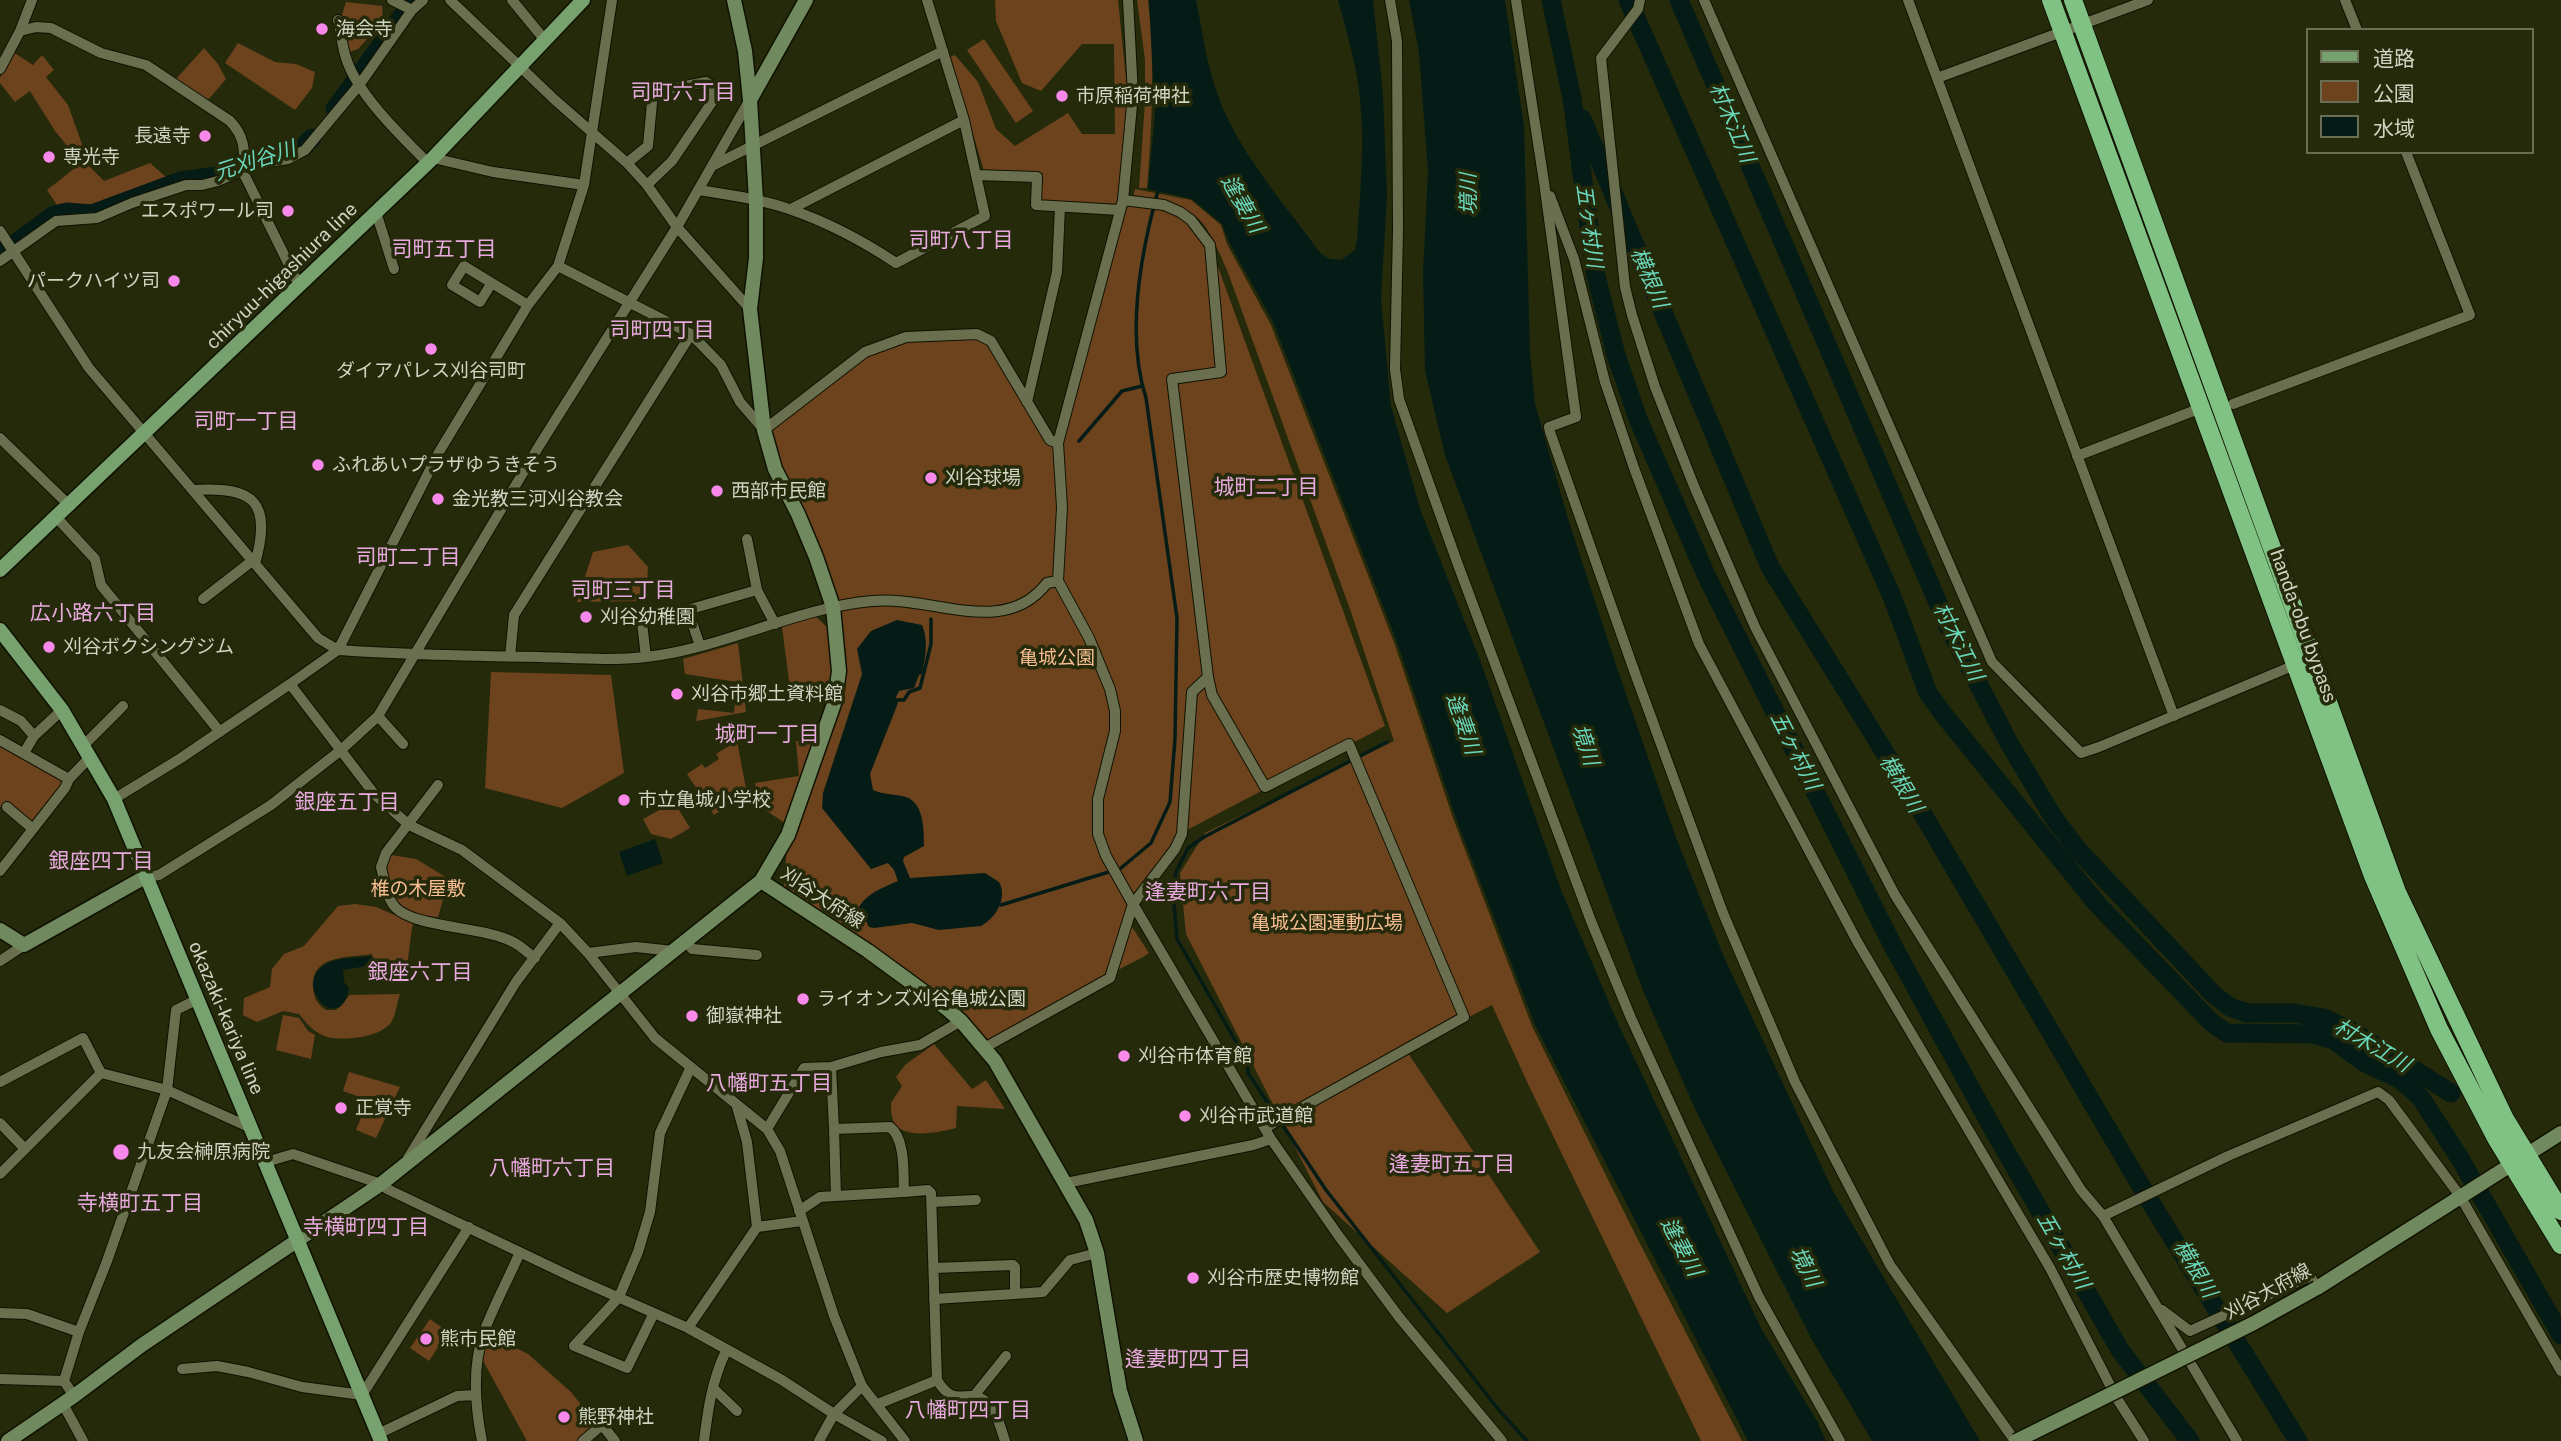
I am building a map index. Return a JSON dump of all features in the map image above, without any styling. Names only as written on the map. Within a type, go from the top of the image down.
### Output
[{"type":"highway","name":"handa-obu bypass","points":[[2051,0],[2373,876],[2439,1029],[2518,1159],[2561,1245]]},
{"type":"highway","name":"handa-obu bypass","points":[[2073,0],[2397,892],[2505,1119],[2518,1159],[2561,1211]]},
{"type":"main road","points":[[734,0],[745,51],[750,100],[756,200],[756,258],[750,309],[764,430],[775,469],[798,514],[833,607],[839,671],[835,701],[788,835],[761,881]]},
{"type":"main road","points":[[750,100],[806,0]]},
{"type":"main road","name":"chiryuu-higashiura line","points":[[0,570],[431,160],[581,1]]},
{"type":"main road","name":"okazaki-kariya line","points":[[0,629],[62,710],[114,799],[380,1438]]},
{"type":"main road","points":[[0,930],[23,945],[145,877]]},
{"type":"main road","name":"刈谷大府線","points":[[8,1441],[69,1400],[142,1345],[381,1184],[761,881],[896,971],[961,1021],[995,1061],[1086,1220],[1097,1253],[1120,1391],[1136,1441]]},
{"type":"main road","name":"刈谷大府線","points":[[2016,1441],[2254,1323],[2317,1288],[2561,1133]]},
{"type":"street","points":[[0,69],[33,0]]},
{"type":"street","points":[[393,0],[412,10]]},
{"type":"street","points":[[0,261],[11,248],[56,221],[97,218],[175,188],[218,181],[258,164],[288,159],[305,150],[412,10],[423,0]]},
{"type":"street","points":[[450,0],[518,66],[627,163],[647,184],[677,227],[750,309]]},
{"type":"street","points":[[512,0],[544,39]]},
{"type":"street","points":[[114,799],[220,732],[338,650],[439,452],[528,305],[558,266],[584,185],[590,131],[612,0]]},
{"type":"street","points":[[699,190],[790,209],[861,241],[896,263],[985,216],[964,120],[927,0]]},
{"type":"street","points":[[1128,0],[1133,95],[1121,205],[1058,443],[1062,507],[1058,581],[1089,638],[1110,689],[1115,711],[1115,731],[1098,799],[1098,834],[1106,856],[1133,904],[1271,1139],[1399,1317],[1502,1441]]},
{"type":"street","points":[[1390,0],[1397,41],[1398,230],[1395,369],[1399,399],[1591,921],[1631,1018],[1759,1297],[1840,1441]]},
{"type":"street","points":[[1516,0],[1576,417],[1549,427],[1550,432],[1723,913],[1810,1115],[1890,1265],[2016,1441]]},
{"type":"street","points":[[1640,0],[1638,9],[1601,58],[1625,287],[1655,387],[1694,486],[1755,627],[1895,895],[2081,1190],[2103,1216],[2237,1441]]},
{"type":"street","points":[[1703,0],[1992,663],[2081,753],[2290,667],[2293,661]]},
{"type":"street","points":[[1909,0],[2174,716]]},
{"type":"street","points":[[1937,78],[2148,0]]},
{"type":"street","points":[[2345,0],[2356,28]]},
{"type":"street","points":[[338,20],[346,60],[358,81],[391,127],[431,160],[584,185]]},
{"type":"street","points":[[20,31],[36,27],[51,28],[101,53],[146,65],[230,121],[239,132],[245,153],[242,170],[299,285]]},
{"type":"street","points":[[712,166],[943,51]]},
{"type":"street","points":[[627,163],[648,146],[653,92],[706,82],[711,85],[712,102],[673,161],[647,184]]},
{"type":"street","points":[[145,877],[159,875],[271,806],[341,750],[378,716],[629,301],[677,227],[750,100]]},
{"type":"street","points":[[790,209],[964,120]]},
{"type":"street","points":[[2233,404],[2470,314],[2407,154]]},
{"type":"street","points":[[976,175],[1037,177],[1036,205],[1164,205],[1191,220],[1210,245],[1222,372],[1172,379],[1212,695],[1265,787],[1349,744],[1464,1017],[1265,1128]]},
{"type":"street","points":[[1544,182],[1574,259],[1605,382],[1699,644],[1858,943],[2050,1269],[2116,1397],[2144,1441]]},
{"type":"street","points":[[1027,402],[1057,272],[1060,207]]},
{"type":"street","points":[[376,212],[394,269]]},
{"type":"street","points":[[0,231],[89,368],[318,638],[338,650],[510,657],[646,657],[700,646],[833,607],[894,599],[976,613],[998,612],[1035,598],[1047,583],[1058,581]]},
{"type":"street","points":[[558,266],[691,334],[721,365],[740,402],[764,430],[865,352],[906,337],[977,334],[991,341],[1050,439],[1058,443]]},
{"type":"street","points":[[491,284],[528,305]]},
{"type":"street","points":[[510,657],[514,615],[691,334]]},
{"type":"street","points":[[2077,456],[2201,408]]},
{"type":"street","points":[[0,438],[70,506]]},
{"type":"street","points":[[193,490],[216,489],[237,492],[251,498],[260,509],[262,528],[254,563],[203,599]]},
{"type":"street","points":[[57,518],[95,559],[101,585],[220,732]]},
{"type":"street","points":[[747,539],[757,590],[775,624]]},
{"type":"street","points":[[646,657],[642,623],[757,590]]},
{"type":"street","points":[[688,610],[700,646]]},
{"type":"street","points":[[985,1048],[1110,978],[1133,904],[1175,849],[1182,834],[1192,692],[1209,677]]},
{"type":"street","points":[[290,684],[375,795],[409,824],[462,850],[560,923],[588,953],[655,1038],[767,1129],[780,1152],[834,1316],[862,1386],[905,1441]]},
{"type":"street","points":[[0,871],[65,788],[87,751],[123,706]]},
{"type":"street","points":[[0,710],[21,721],[34,736]]},
{"type":"street","points":[[24,753],[34,736],[62,710]]},
{"type":"street","points":[[378,716],[403,744]]},
{"type":"street","points":[[0,740],[69,779]]},
{"type":"street","points":[[438,785],[386,853],[381,866],[393,906],[405,916],[473,930],[513,942],[535,958]]},
{"type":"street","points":[[7,807],[33,829]]},
{"type":"street","points":[[402,1167],[516,982],[560,923]]},
{"type":"street","points":[[686,941],[692,949],[757,955]]},
{"type":"street","points":[[0,961],[23,945]]},
{"type":"street","points":[[588,953],[636,947],[673,951]]},
{"type":"street","points":[[85,1440],[64,1381],[79,1332],[167,1090],[176,1010],[196,1000]]},
{"type":"street","points":[[767,1129],[804,1068],[831,1067],[881,1052],[920,1045],[961,1021]]},
{"type":"street","points":[[0,1082],[83,1038],[101,1073],[167,1090],[251,1128]]},
{"type":"street","points":[[654,1313],[627,1368],[574,1346],[619,1297],[638,1252],[650,1212],[660,1133],[691,1067]]},
{"type":"street","points":[[831,1067],[836,1196]]},
{"type":"street","points":[[0,1174],[101,1073]]},
{"type":"street","points":[[2103,1216],[2228,1156],[2378,1092],[2389,1100],[2418,1136],[2460,1196],[2561,1371]]},
{"type":"street","points":[[737,1106],[747,1142],[758,1227]]},
{"type":"street","points":[[0,1123],[25,1149]]},
{"type":"street","points":[[834,1129],[890,1127],[902,1153],[904,1192]]},
{"type":"street","points":[[1066,1183],[1271,1139]]},
{"type":"street","points":[[266,1162],[293,1154],[381,1184],[520,1252],[688,1328],[782,1380],[882,1441]]},
{"type":"street","points":[[688,1328],[758,1227],[800,1216],[820,1197],[928,1191],[931,1193],[932,1202],[937,1380],[944,1391],[957,1397],[974,1396],[987,1402],[999,1422],[1005,1441]]},
{"type":"street","points":[[932,1202],[976,1200]]},
{"type":"street","points":[[182,1369],[217,1366],[302,1387],[362,1395],[469,1227]]},
{"type":"street","points":[[482,1441],[476,1395],[477,1371],[484,1334],[520,1252]]},
{"type":"street","points":[[934,1299],[1043,1292],[1070,1260],[1097,1253]]},
{"type":"street","points":[[934,1268],[1013,1265],[1016,1267],[1015,1294]]},
{"type":"street","points":[[2157,1307],[2190,1331],[2309,1276],[2317,1288]]},
{"type":"street","points":[[0,1313],[27,1314],[79,1332]]},
{"type":"street","points":[[705,1441],[716,1371],[726,1351]]},
{"type":"street","points":[[974,1396],[1006,1356]]},
{"type":"street","points":[[0,1379],[64,1381]]},
{"type":"street","points":[[878,1404],[937,1380]]},
{"type":"street","points":[[819,1441],[834,1414],[862,1386]]},
{"type":"street","points":[[713,1388],[737,1411]]},
{"type":"street","points":[[380,1438],[457,1396],[476,1395]]},
{"type":"street","points":[[583,1441],[603,1425],[615,1441]]},
{"type":"green space","points":[[995,0],[1118,0],[1128,98],[1117,204],[1041,201],[1043,173],[984,171],[950,57],[955,55],[978,82],[996,129],[1015,146],[1068,113],[1082,134],[1115,134],[1114,44],[1082,44],[1041,91],[1022,83],[996,21]]},
{"type":"green space","points":[[1137,0],[1148,0],[1152,47],[1147,188],[1139,188],[1145,60]]},
{"type":"green space","points":[[346,2],[382,6],[383,21],[358,49],[349,52],[341,18]]},
{"type":"green space","points":[[984,39],[1033,111],[1016,123],[967,50]]},
{"type":"green space","points":[[238,43],[275,62],[296,64],[315,72],[312,88],[295,110],[225,63]]},
{"type":"green space","points":[[204,48],[218,64],[226,79],[208,100],[176,79]]},
{"type":"green space","points":[[13,52],[33,65],[42,55],[54,70],[46,77],[68,105],[83,147],[74,154],[55,131],[30,91],[15,102],[0,83]]},
{"type":"green space","points":[[84,161],[104,181],[150,163],[166,177],[93,206],[61,211],[47,190]]},
{"type":"green space","name":"亀城公園運動広場","points":[[1135,189],[1191,200],[1221,225],[1227,244],[1271,325],[1395,645],[1453,818],[1532,1026],[1742,1441],[1701,1441],[1492,1005],[1406,1050],[1540,1252],[1447,1313],[1323,1202],[1186,934],[1180,873],[1205,833],[1394,741],[1351,612],[1227,270],[1211,235],[1195,215],[1171,205],[1133,198]]},
{"type":"green space","name":"亀城公園","points":[[1123,200],[1172,208],[1210,245],[1385,726],[1187,830],[1133,904],[1128,921],[1149,953],[1118,970],[1110,978],[984,1048],[961,1021],[783,896],[788,835],[835,701],[833,607],[764,430],[840,370],[906,337],[950,333],[991,341],[1032,411],[1058,443]]},
{"type":"green space","points":[[628,545],[648,567],[646,601],[577,602],[593,552]]},
{"type":"green space","points":[[815,616],[827,627],[832,666],[828,693],[791,696],[782,627]]},
{"type":"green space","points":[[738,643],[746,712],[696,721],[698,709],[734,713],[737,682],[685,674],[683,659]]},
{"type":"green space","points":[[491,672],[611,675],[624,773],[562,808],[485,788]]},
{"type":"green space","points":[[815,739],[785,823],[759,806],[755,783],[799,776],[796,741]]},
{"type":"green space","points":[[737,741],[747,794],[714,815],[687,774],[702,764],[705,768],[719,759],[716,754]]},
{"type":"green space","points":[[0,745],[59,777],[62,784],[32,822],[7,804],[0,807]]},
{"type":"green space","points":[[674,802],[690,828],[671,839],[651,834],[643,819]]},
{"type":"green space","name":"椎の木屋敷","points":[[391,855],[416,859],[449,879],[438,917],[414,913],[395,898],[385,867]]},
{"type":"green space","points":[[355,904],[376,907],[413,923],[403,982],[377,975],[372,954],[343,957],[318,968],[314,976],[314,994],[318,1003],[326,1010],[336,1010],[350,995],[400,994],[392,1021],[387,1027],[371,1035],[340,1039],[320,1034],[299,1014],[283,1011],[257,1022],[243,1015],[244,998],[270,987],[272,969],[284,954],[304,946],[338,906]]},
{"type":"green space","points":[[283,1015],[299,1018],[308,1031],[315,1035],[311,1059],[276,1050]]},
{"type":"green space","points":[[934,1044],[972,1089],[986,1080],[1005,1109],[957,1106],[956,1128],[941,1131],[912,1133],[897,1127],[892,1118],[891,1103],[902,1086],[896,1077],[905,1065]]},
{"type":"green space","points":[[349,1072],[400,1087],[376,1138],[356,1130],[368,1100],[343,1091]]},
{"type":"green space","points":[[430,1319],[448,1332],[429,1361],[410,1348]]},
{"type":"green space","points":[[486,1333],[528,1354],[571,1392],[598,1426],[579,1441],[527,1441],[481,1357]]},
{"type":"water","name":"逢妻川","points":[[1149,0],[1196,0],[1213,79],[1224,112],[1235,133],[1262,175],[1321,254],[1330,259],[1341,260],[1355,250],[1357,240],[1362,135],[1357,75],[1338,0],[1373,0],[1383,94],[1387,196],[1381,299],[1391,406],[1420,509],[1480,660],[1561,890],[1616,1019],[1762,1330],[1817,1421],[1826,1441],[1748,1441],[1535,1025],[1457,821],[1397,642],[1273,322],[1222,224],[1192,199],[1148,189],[1155,113]]},
{"type":"water","name":"境川","points":[[1409,0],[1505,0],[1524,126],[1530,354],[1535,404],[1569,522],[1618,671],[1676,838],[1724,957],[1834,1193],[1980,1441],[1872,1441],[1812,1340],[1696,1111],[1644,993],[1445,455],[1425,371],[1423,272],[1428,171],[1419,53]]},
{"type":"water","points":[[897,620],[922,625],[926,643],[925,655],[922,674],[919,675],[914,688],[899,691],[895,699],[898,703],[870,774],[873,790],[906,797],[912,800],[920,811],[924,846],[904,857],[903,861],[910,878],[985,873],[999,882],[1002,894],[999,907],[981,926],[939,930],[912,923],[869,927],[859,907],[871,894],[898,881],[894,870],[888,863],[871,869],[822,808],[823,793],[862,674],[857,649],[871,631]]},
{"type":"water","points":[[655,839],[663,863],[627,876],[619,852]]},
{"type":"water","points":[[372,956],[373,965],[343,970],[344,982],[349,988],[344,1002],[337,1008],[329,1008],[322,1003],[313,985],[315,975],[323,966],[340,959]]},
{"type":"waterway","name":"元刈谷川","points":[[335,109],[416,0]]},
{"type":"waterway","name":"五ヶ村川","points":[[1551,0],[1572,98],[1595,272],[1616,355],[1638,419],[1707,577],[1893,946],[1993,1129],[2120,1350],[2190,1441]]},
{"type":"waterway","points":[[1628,0],[1893,599],[1928,693],[2098,905],[2212,1023],[2227,1033],[2313,1034],[2334,1040],[2365,1063],[2401,1080],[2421,1098],[2459,1157],[2561,1335]]},
{"type":"waterway","name":"村木江川","points":[[1679,0],[1947,624],[2009,743],[2053,817],[2078,850],[2214,995],[2230,1007],[2247,1013],[2294,1013],[2324,1018],[2352,1031],[2451,1093]]},
{"type":"waterway","name":"横根川","points":[[1582,119],[1770,567],[1921,811],[2151,1203],[2298,1441]]},
{"type":"waterway","name":"元刈谷川","points":[[0,255],[54,215],[67,212],[92,214],[181,181],[217,176],[239,163],[302,148],[312,138]]},
{"type":"waterway","points":[[1121,868],[1151,843],[1170,802],[1175,739],[1177,618],[1146,398],[1140,373],[1136,320],[1141,265],[1159,187]]},
{"type":"waterway","points":[[1079,441],[1122,391],[1142,386]]},
{"type":"waterway","points":[[895,700],[904,700],[909,692],[920,688],[931,644],[931,619]]},
{"type":"waterway","points":[[1387,742],[1204,837],[1188,848],[1176,872],[1173,893],[1177,939],[1247,1061],[1248,1073],[1326,1190],[1498,1409],[1527,1441]]},
{"type":"waterway","points":[[1001,905],[1112,871]]},
{"type":"place","name":"海会寺","points":[[322,29]]},
{"type":"place","name":"市原稲荷神社","points":[[1062,96]]},
{"type":"place","name":"長遠寺","points":[[205,136]]},
{"type":"place","name":"専光寺","points":[[49,157]]},
{"type":"place","name":"エスポワール司","points":[[288,211]]},
{"type":"place","name":"パークハイツ司","points":[[174,281]]},
{"type":"place","name":"ダイアパレス刈谷司町","points":[[431,349]]},
{"type":"place","name":"ふれあいプラザゆうきそう","points":[[318,465]]},
{"type":"place","name":"刈谷球場","points":[[931,478]]},
{"type":"place","name":"西部市民館","points":[[717,491]]},
{"type":"place","name":"金光教三河刈谷教会","points":[[438,499]]},
{"type":"place","name":"刈谷幼稚園","points":[[586,617]]},
{"type":"place","name":"刈谷ボクシングジム","points":[[49,647]]},
{"type":"place","name":"刈谷市郷土資料館","points":[[677,694]]},
{"type":"place","name":"市立亀城小学校","points":[[624,800]]},
{"type":"place","name":"ライオンズ刈谷亀城公園","points":[[803,999]]},
{"type":"place","name":"御嶽神社","points":[[692,1016]]},
{"type":"place","name":"刈谷市体育館","points":[[1124,1056]]},
{"type":"place","name":"正覚寺","points":[[341,1108]]},
{"type":"place","name":"刈谷市武道館","points":[[1185,1116]]},
{"type":"place","name":"九友会榊原病院","points":[[121,1152]]},
{"type":"place","name":"刈谷市歴史博物館","points":[[1193,1278]]},
{"type":"place","name":"熊市民館","points":[[426,1339]]},
{"type":"place","name":"熊野神社","points":[[564,1417]]},
{"type":"district","name":"司町六丁目","points":[[683,93]]},
{"type":"district","name":"司町八丁目","points":[[961,241]]},
{"type":"district","name":"司町五丁目","points":[[444,250]]},
{"type":"district","name":"司町四丁目","points":[[662,331]]},
{"type":"district","name":"司町一丁目","points":[[246,422]]},
{"type":"district","name":"城町二丁目","points":[[1266,488]]},
{"type":"district","name":"司町二丁目","points":[[408,558]]},
{"type":"district","name":"司町三丁目","points":[[623,591]]},
{"type":"district","name":"広小路六丁目","points":[[93,614]]},
{"type":"district","name":"城町一丁目","points":[[767,735]]},
{"type":"district","name":"銀座五丁目","points":[[347,803]]},
{"type":"district","name":"銀座四丁目","points":[[101,862]]},
{"type":"district","name":"逢妻町六丁目","points":[[1208,893]]},
{"type":"district","name":"銀座六丁目","points":[[420,973]]},
{"type":"district","name":"八幡町五丁目","points":[[769,1084]]},
{"type":"district","name":"逢妻町五丁目","points":[[1452,1165]]},
{"type":"district","name":"八幡町六丁目","points":[[552,1169]]},
{"type":"district","name":"寺横町五丁目","points":[[140,1204]]},
{"type":"district","name":"寺横町四丁目","points":[[366,1228]]},
{"type":"district","name":"逢妻町四丁目","points":[[1188,1360]]},
{"type":"district","name":"八幡町四丁目","points":[[968,1411]]}]
